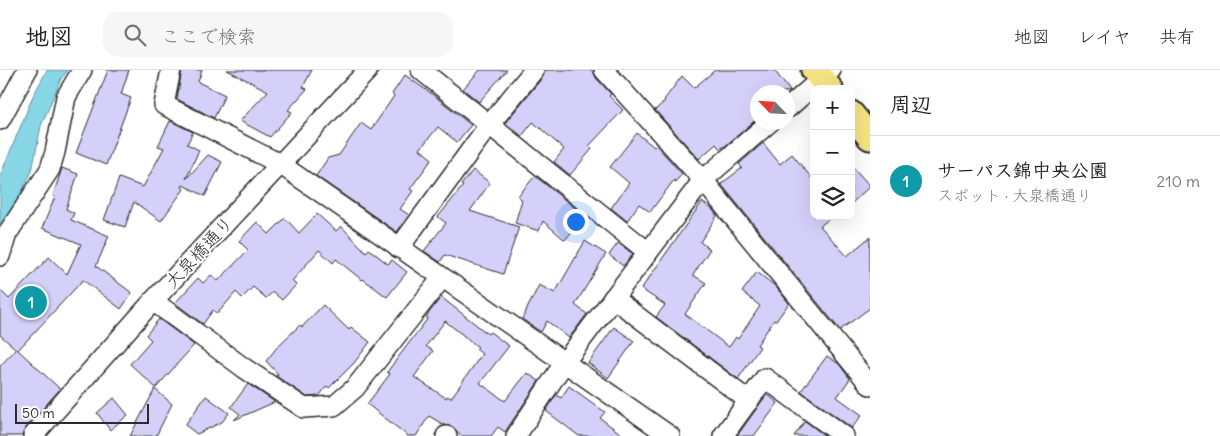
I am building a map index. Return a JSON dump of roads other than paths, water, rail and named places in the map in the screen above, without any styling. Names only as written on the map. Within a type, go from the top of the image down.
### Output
[{"type":"main road","points":[[855,119],[870,136]]},
{"type":"street","points":[[0,120],[27,70]]},
{"type":"street","points":[[0,256],[7,234],[50,169],[66,97],[82,70]]},
{"type":"street","points":[[171,70],[164,105],[280,164],[670,436]]},
{"type":"street","name":"大泉橋通り","points":[[33,436],[153,301],[368,70]]},
{"type":"street","points":[[421,70],[648,252]]},
{"type":"street","points":[[399,248],[489,125],[534,70]]},
{"type":"street","points":[[604,70],[703,180],[870,385]]},
{"type":"street","points":[[795,102],[824,77]]},
{"type":"street","points":[[516,436],[564,363],[703,180],[761,130]]},
{"type":"street","points":[[153,301],[244,368],[304,408],[334,406],[355,388],[442,278]]},
{"type":"street","points":[[613,298],[749,401]]},
{"type":"street","points":[[723,436],[765,378],[844,436]]},
{"type":"water","points":[[47,70],[68,70],[61,79],[41,126],[32,171],[0,240],[0,176],[33,96]]},
{"type":"place","name":"サーパス錦中央公園","points":[[31,302]]}]
